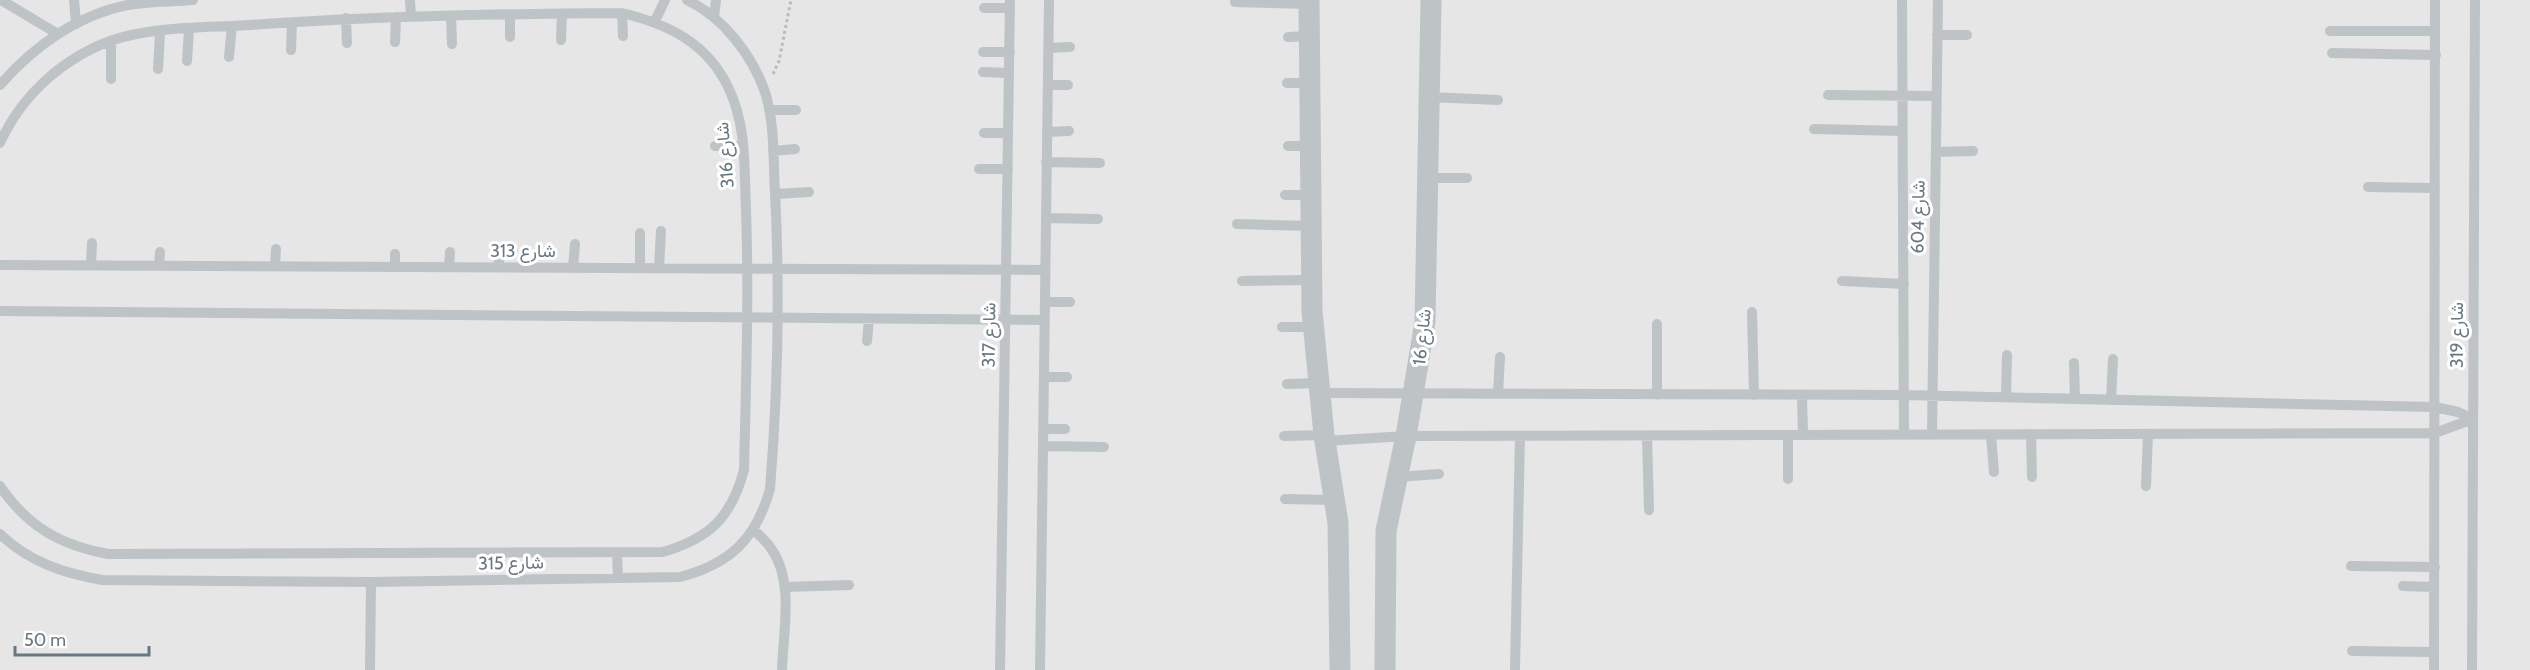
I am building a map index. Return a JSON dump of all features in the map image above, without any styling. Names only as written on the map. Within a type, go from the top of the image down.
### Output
[{"type":"street","name":"شارع 16","points":[[1384,670],[1386,531],[1414,394],[1425,322],[1431,0]]},
{"type":"street","points":[[1309,2],[1299,36],[1310,83],[1313,327],[1325,438],[1338,523],[1340,670]]},
{"type":"lane","points":[[1,0],[58,34]]},
{"type":"lane","points":[[74,0],[76,24]]},
{"type":"lane","points":[[0,85],[16,66],[58,34],[76,24],[128,2],[193,0]]},
{"type":"lane","points":[[410,0],[411,16]]},
{"type":"lane","points":[[655,21],[665,0]]},
{"type":"lane","points":[[687,0],[714,17],[732,36],[752,62],[765,92],[773,151],[779,268]]},
{"type":"lane","points":[[714,17],[716,0]]},
{"type":"lane","points":[[1040,670],[1048,0]]},
{"type":"lane","name":"شارع 604","points":[[1902,0],[1904,435]]},
{"type":"lane","name":"شارع 604","points":[[1932,435],[1938,0]]},
{"type":"lane","name":"شارع 319","points":[[2434,670],[2435,0]]},
{"type":"lane","name":"شارع 319","points":[[2472,670],[2475,0]]},
{"type":"lane","points":[[1235,2],[1309,2]]},
{"type":"lane","points":[[984,8],[1010,4]]},
{"type":"lane","name":"شارع 317","points":[[1000,670],[1010,4]]},
{"type":"lane","points":[[622,13],[623,36]]},
{"type":"lane","name":"شارع 316","points":[[0,143],[26,101],[50,76],[79,56],[111,41],[160,32],[346,18],[622,13],[655,21],[685,37],[710,60],[729,88],[740,119],[743,146],[748,269]]},
{"type":"lane","points":[[561,40],[562,14]]},
{"type":"lane","points":[[510,15],[510,37]]},
{"type":"lane","points":[[395,42],[396,16]]},
{"type":"lane","points":[[451,16],[452,44]]},
{"type":"lane","points":[[346,18],[346,43]]},
{"type":"lane","points":[[291,50],[292,22]]},
{"type":"lane","points":[[229,57],[232,26]]},
{"type":"lane","points":[[187,61],[189,30]]},
{"type":"lane","points":[[2330,31],[2435,31]]},
{"type":"lane","points":[[158,69],[160,32]]},
{"type":"lane","points":[[1937,35],[1967,35]]},
{"type":"lane","points":[[111,41],[111,79]]},
{"type":"lane","points":[[1048,48],[1070,47]]},
{"type":"lane","points":[[983,52],[1010,52]]},
{"type":"lane","points":[[2332,53],[2436,55]]},
{"type":"lane","points":[[983,72],[1009,73]]},
{"type":"lane","points":[[1287,83],[1310,83]]},
{"type":"lane","points":[[1047,85],[1068,85]]},
{"type":"lane","points":[[1828,95],[1937,96]]},
{"type":"lane","points":[[1429,97],[1498,100]]},
{"type":"lane","points":[[769,110],[796,110]]},
{"type":"lane","points":[[1814,129],[1902,131]]},
{"type":"lane","points":[[1047,132],[1069,131]]},
{"type":"lane","points":[[984,133],[1008,133]]},
{"type":"lane","points":[[715,146],[743,146]]},
{"type":"lane","points":[[1288,146],[1310,146]]},
{"type":"lane","points":[[773,151],[795,149]]},
{"type":"lane","points":[[1936,152],[1973,151]]},
{"type":"lane","points":[[1046,162],[1100,163]]},
{"type":"lane","points":[[979,169],[1008,169]]},
{"type":"lane","points":[[1428,178],[1467,178]]},
{"type":"lane","points":[[2368,187],[2435,188]]},
{"type":"lane","points":[[775,194],[809,192]]},
{"type":"lane","points":[[1285,195],[1311,195]]},
{"type":"lane","points":[[1046,218],[1098,219]]},
{"type":"lane","points":[[1237,224],[1311,226]]},
{"type":"lane","points":[[659,268],[661,231]]},
{"type":"lane","points":[[640,233],[640,268]]},
{"type":"lane","points":[[92,243],[92,265]]},
{"type":"lane","points":[[573,268],[574,244]]},
{"type":"lane","points":[[275,266],[276,249]]},
{"type":"lane","points":[[159,266],[160,252]]},
{"type":"lane","points":[[449,267],[450,252]]},
{"type":"lane","points":[[126,266],[127,254]]},
{"type":"lane","points":[[395,254],[395,267]]},
{"type":"lane","points":[[498,267],[500,255]]},
{"type":"lane","name":"شارع 313","points":[[0,265],[1045,270]]},
{"type":"lane","name":"شارع 315","points":[[0,534],[12,545],[40,563],[70,574],[102,580],[371,582],[680,577],[702,572],[730,554],[753,530],[764,510],[770,489],[779,268]]},
{"type":"lane","name":"شارع 315","points":[[0,486],[12,503],[32,523],[55,538],[81,549],[108,554],[617,553],[663,552],[686,546],[708,533],[725,516],[738,494],[744,470],[748,269]]},
{"type":"lane","points":[[1242,281],[1311,280]]},
{"type":"lane","points":[[1842,281],[1904,284]]},
{"type":"lane","points":[[1045,302],[1070,302]]},
{"type":"lane","points":[[0,311],[1044,320]]},
{"type":"lane","points":[[1752,312],[1754,395]]},
{"type":"lane","points":[[867,341],[869,319]]},
{"type":"lane","points":[[1657,324],[1657,395]]},
{"type":"lane","points":[[1282,327],[1313,327]]},
{"type":"lane","points":[[2006,397],[2007,355]]},
{"type":"lane","points":[[1498,394],[1500,357]]},
{"type":"lane","points":[[2111,399],[2113,359]]},
{"type":"lane","points":[[2074,363],[2075,399]]},
{"type":"lane","points":[[1044,377],[1066,377]]},
{"type":"lane","points":[[1287,384],[1414,394],[1932,395],[2435,407],[2458,412],[2473,419]]},
{"type":"lane","points":[[1802,395],[1803,435]]},
{"type":"lane","points":[[1284,436],[1325,438],[2435,433],[2473,419]]},
{"type":"lane","points":[[1043,429],[1065,429]]},
{"type":"lane","points":[[2031,434],[2032,477]]},
{"type":"lane","points":[[2146,486],[2148,434]]},
{"type":"lane","points":[[1788,435],[1788,479]]},
{"type":"lane","points":[[1991,435],[1994,472]]},
{"type":"lane","points":[[1515,670],[1520,436]]},
{"type":"lane","points":[[1647,436],[1648,510]]},
{"type":"lane","points":[[1043,446],[1104,447]]},
{"type":"lane","points":[[1397,477],[1439,474]]},
{"type":"lane","points":[[1285,499],[1334,500]]},
{"type":"lane","points":[[753,530],[770,546],[781,565],[785,587],[782,670]]},
{"type":"lane","points":[[617,553],[618,578]]},
{"type":"lane","points":[[2351,566],[2435,567]]},
{"type":"lane","points":[[370,670],[371,582]]},
{"type":"lane","points":[[785,587],[849,585]]},
{"type":"lane","points":[[2403,586],[2434,587]]},
{"type":"lane","points":[[2352,651],[2434,652]]},
{"type":"path","points":[[765,92],[779,62],[790,0]]},
{"type":"shaded area","points":[[0,0],[2530,0],[2530,670],[0,670]]}]
